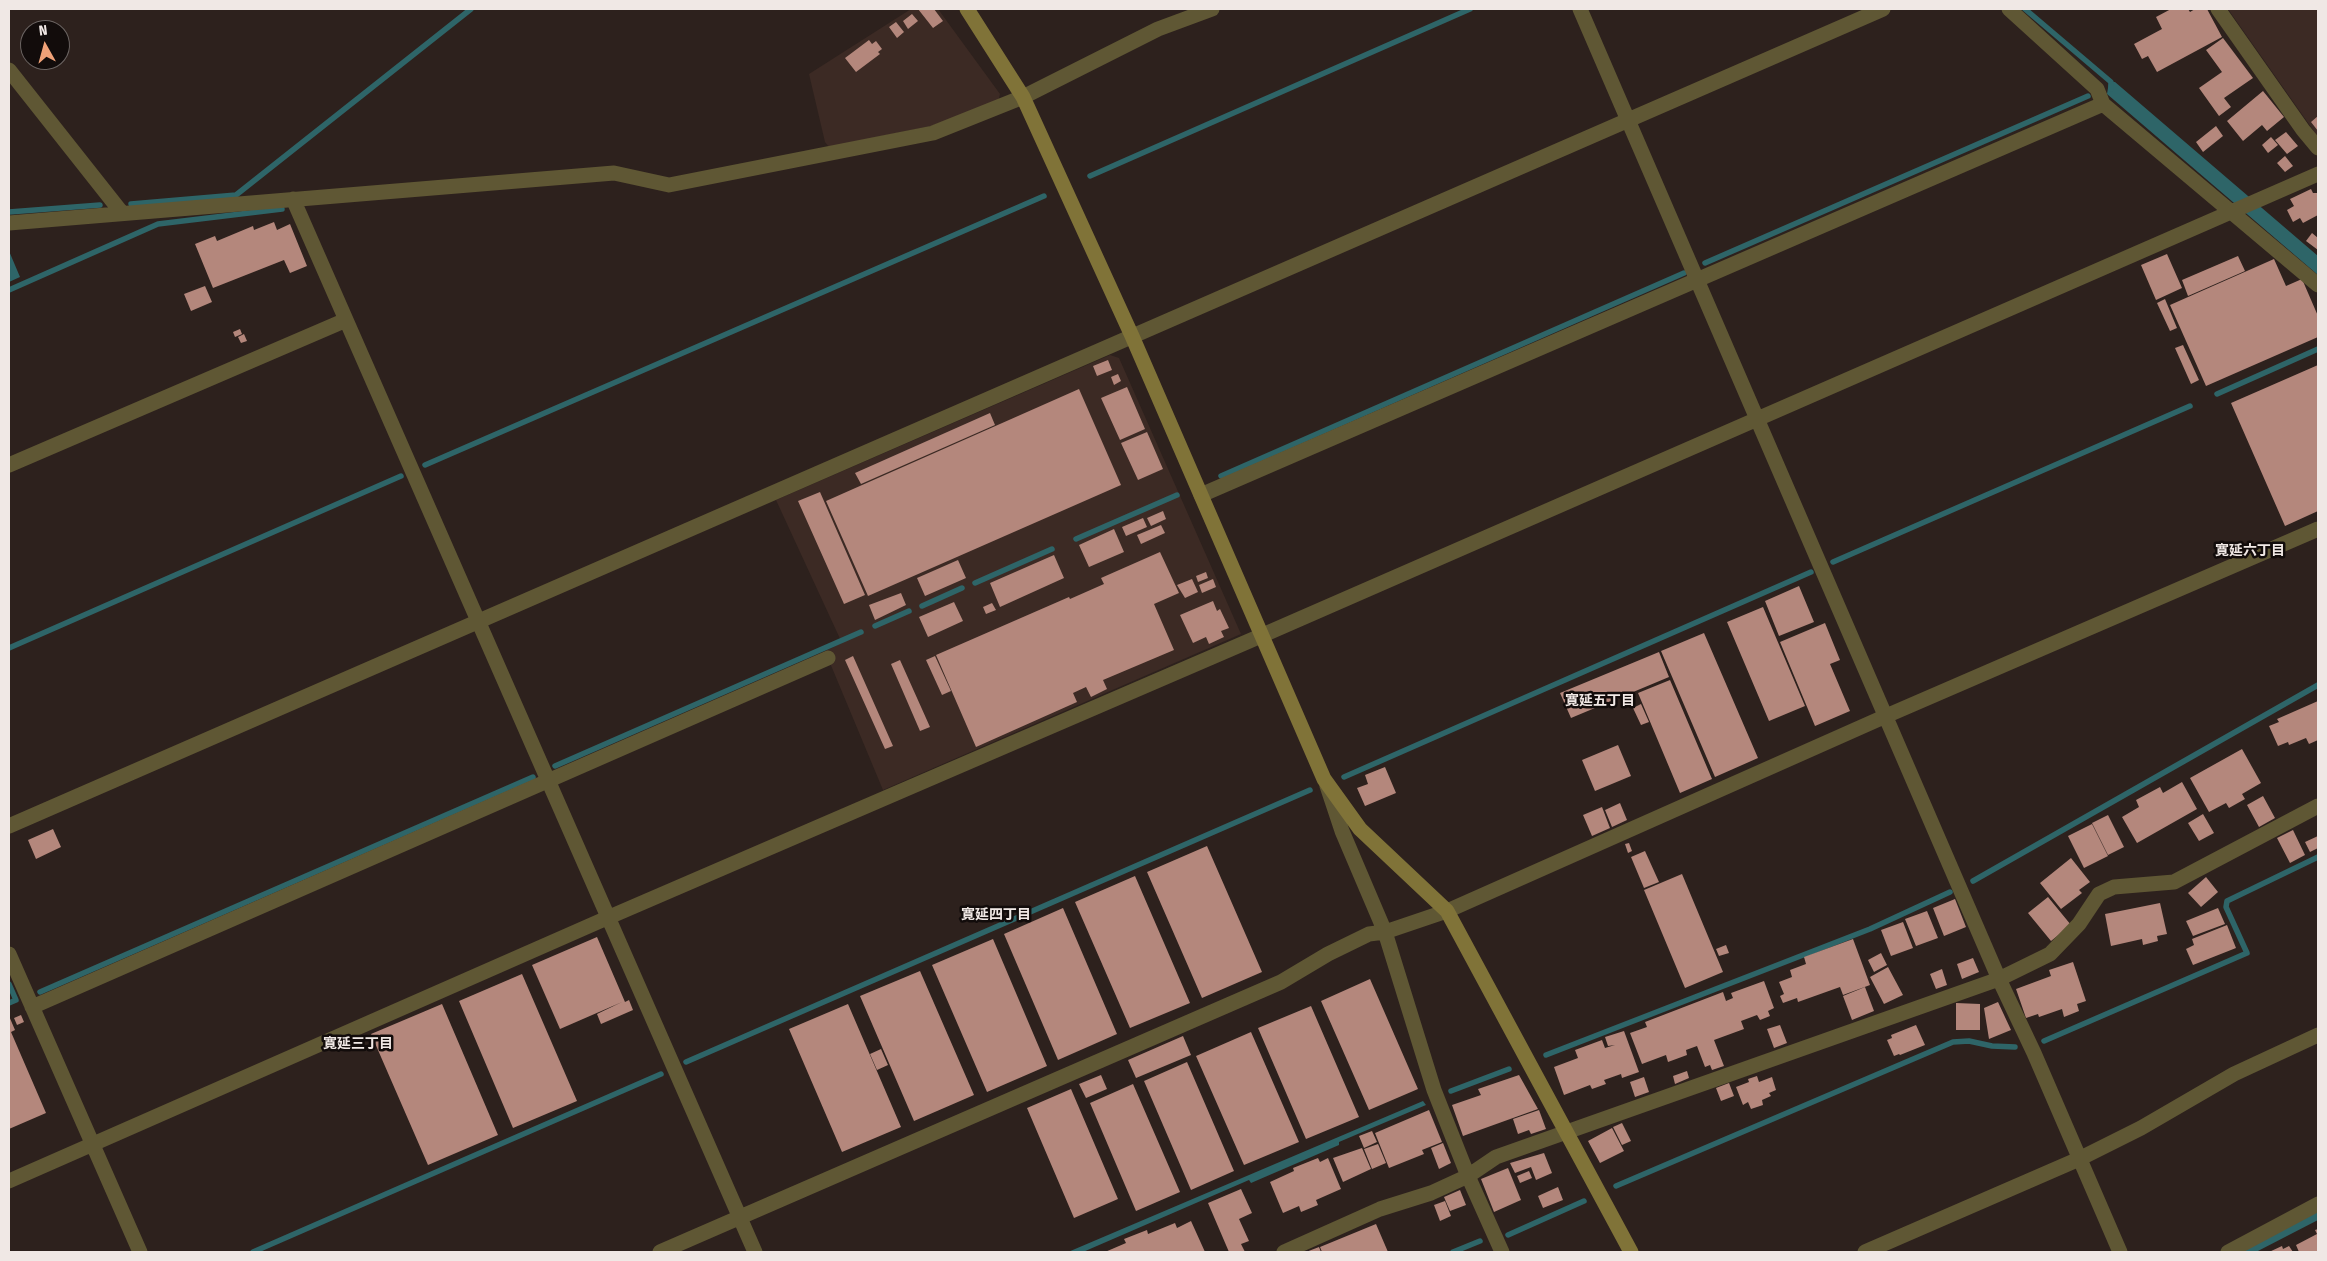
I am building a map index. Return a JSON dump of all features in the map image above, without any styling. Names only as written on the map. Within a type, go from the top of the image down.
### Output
[{"type":"street","points":[[9,223],[614,173],[669,184],[933,133],[1023,97],[1158,29],[1212,9]]},
{"type":"street","points":[[1580,9],[1999,979],[2034,1054],[2120,1252]]},
{"type":"street","points":[[9,826],[1883,9]]},
{"type":"street","points":[[2009,9],[2097,89],[2103,104],[2234,210],[2318,285]]},
{"type":"street","points":[[2218,9],[2303,130],[2318,148]]},
{"type":"street","points":[[972,10],[1023,97],[1132,336],[1263,635],[1324,779],[1342,831],[1386,932],[1434,1090],[1468,1176],[1502,1252]]},
{"type":"street","points":[[9,70],[122,213]]},
{"type":"street","points":[[1201,494],[2103,104]]},
{"type":"street","points":[[9,1181],[607,918],[1263,635],[2318,174]]},
{"type":"street","points":[[293,199],[755,1252]]},
{"type":"street","points":[[9,466],[346,320]]},
{"type":"street","points":[[660,1252],[1280,982],[1328,954],[1369,934],[1386,932],[1447,910],[1886,716],[2318,530]]},
{"type":"street","points":[[32,1007],[828,658]]},
{"type":"street","points":[[1324,779],[1360,829],[1447,910],[1631,1252]]},
{"type":"street","points":[[1284,1252],[1380,1210],[1431,1193],[1468,1176],[1496,1157],[1567,1130],[1999,979],[2050,954],[2079,924],[2099,894],[2114,887],[2174,882],[2318,806]]},
{"type":"street","points":[[9,954],[140,1252]]},
{"type":"street","points":[[1864,1252],[2079,1159],[2141,1128],[2234,1074],[2318,1035]]},
{"type":"street","points":[[2228,1252],[2318,1204]]},
{"type":"shaded area","points":[[911,9],[938,9],[1000,94],[998,102],[931,126],[829,147],[825,142],[809,74]]},
{"type":"shaded area","points":[[2228,9],[2318,9],[2318,137]]},
{"type":"shaded area","points":[[1110,355],[1119,358],[1241,634],[883,790],[825,651],[842,643],[776,500]]},
{"type":"water","points":[[2109,82],[2115,82],[2318,256],[2318,275],[2107,94]]},
{"type":"water","points":[[9,251],[20,277],[9,282]]},
{"type":"water","points":[[1423,1101],[1426,1105],[1339,1142],[1339,1145],[1251,1183],[1249,1180],[1083,1252],[1068,1252]]},
{"type":"water","points":[[2318,1210],[2318,1220],[2256,1252],[2239,1252]]},
{"type":"building","points":[[918,9],[934,9],[943,21],[933,28]]},
{"type":"building","points":[[2171,9],[2188,9],[2190,12],[2195,9],[2207,9],[2222,37],[2157,72],[2148,56],[2142,59],[2134,44],[2162,29],[2156,17]]},
{"type":"building","points":[[912,14],[918,21],[908,29],[903,21]]},
{"type":"building","points":[[896,22],[904,32],[897,38],[889,27]]},
{"type":"building","points":[[2223,38],[2253,78],[2224,98],[2231,107],[2219,116],[2199,88],[2222,72],[2206,50]]},
{"type":"building","points":[[869,40],[872,44],[876,41],[882,49],[878,52],[880,54],[856,72],[845,58]]},
{"type":"building","points":[[2263,91],[2284,117],[2267,131],[2262,125],[2243,141],[2227,121]]},
{"type":"building","points":[[2318,116],[2318,131],[2311,122]]},
{"type":"building","points":[[2216,126],[2223,136],[2203,152],[2196,142]]},
{"type":"building","points":[[2286,132],[2298,146],[2287,154],[2275,140]]},
{"type":"building","points":[[2271,137],[2278,145],[2268,153],[2262,145]]},
{"type":"building","points":[[2285,156],[2293,166],[2285,172],[2277,163]]},
{"type":"building","points":[[2311,189],[2313,193],[2318,193],[2318,215],[2303,223],[2300,218],[2293,222],[2287,210],[2294,206],[2290,199]]},
{"type":"building","points":[[274,222],[277,230],[290,224],[307,266],[290,273],[284,260],[213,288],[195,244],[215,236],[217,241],[253,226],[254,230]]},
{"type":"building","points":[[2312,233],[2318,238],[2318,250],[2306,241]]},
{"type":"building","points":[[2167,254],[2182,288],[2156,300],[2141,265]]},
{"type":"building","points":[[2238,256],[2245,271],[2188,296],[2182,280]]},
{"type":"building","points":[[2274,259],[2286,286],[2302,279],[2318,316],[2318,337],[2206,386],[2170,305]]},
{"type":"building","points":[[205,286],[212,302],[191,311],[184,294]]},
{"type":"building","points":[[2165,299],[2177,328],[2170,331],[2157,303]]},
{"type":"building","points":[[240,329],[242,334],[235,337],[233,332]]},
{"type":"building","points":[[244,334],[247,341],[241,343],[238,337]]},
{"type":"building","points":[[2183,345],[2199,380],[2191,384],[2175,348]]},
{"type":"building","points":[[1108,360],[1112,370],[1097,376],[1093,366]]},
{"type":"building","points":[[2318,365],[2318,511],[2285,526],[2231,403]]},
{"type":"building","points":[[1118,374],[1121,381],[1114,385],[1111,377]]},
{"type":"building","points":[[1127,387],[1145,429],[1120,440],[1101,398]]},
{"type":"building","points":[[1079,389],[1121,485],[868,596],[826,501]]},
{"type":"building","points":[[990,413],[995,425],[861,484],[855,473]]},
{"type":"building","points":[[1147,432],[1163,469],[1138,480],[1121,443]]},
{"type":"building","points":[[820,492],[865,595],[844,604],[798,501]]},
{"type":"building","points":[[1163,511],[1166,519],[1151,526],[1147,518]]},
{"type":"building","points":[[1143,518],[1147,527],[1126,536],[1122,527]]},
{"type":"building","points":[[1161,525],[1165,533],[1141,544],[1137,535]]},
{"type":"building","points":[[1114,529],[1124,552],[1089,567],[1079,545]]},
{"type":"building","points":[[1160,552],[1179,593],[1154,604],[1174,650],[1103,680],[1107,689],[1091,697],[1086,687],[1073,693],[1077,702],[976,747],[936,655],[1069,597],[1070,599],[1104,584],[1101,578]]},
{"type":"building","points":[[1054,555],[1064,578],[1000,607],[990,583]]},
{"type":"building","points":[[958,560],[966,578],[925,596],[917,578]]},
{"type":"building","points":[[1206,572],[1208,578],[1198,582],[1196,576]]},
{"type":"building","points":[[1192,579],[1198,592],[1185,598],[1177,585]]},
{"type":"building","points":[[1213,579],[1216,587],[1202,593],[1199,585]]},
{"type":"building","points":[[1799,586],[1814,622],[1779,636],[1765,601]]},
{"type":"building","points":[[901,593],[906,605],[875,620],[869,605]]},
{"type":"building","points":[[1213,601],[1217,611],[1220,609],[1229,628],[1221,631],[1224,637],[1209,644],[1206,637],[1193,643],[1180,615]]},
{"type":"building","points":[[954,602],[963,621],[928,637],[919,617]]},
{"type":"building","points":[[992,603],[996,610],[986,614],[983,607]]},
{"type":"building","points":[[1763,607],[1805,706],[1769,721],[1727,622]]},
{"type":"building","points":[[1825,623],[1840,660],[1830,664],[1850,711],[1815,726],[1780,642]]},
{"type":"building","points":[[1704,633],[1758,758],[1715,777],[1661,651]]},
{"type":"building","points":[[1659,652],[1669,677],[1571,718],[1560,693]]},
{"type":"building","points":[[853,656],[893,746],[885,749],[845,660]]},
{"type":"building","points":[[935,656],[951,691],[942,695],[926,660]]},
{"type":"building","points":[[900,660],[930,727],[920,731],[891,664]]},
{"type":"building","points":[[1670,680],[1712,779],[1680,793],[1638,693]]},
{"type":"building","points":[[2318,701],[2318,740],[2309,744],[2306,738],[2289,745],[2288,742],[2278,746],[2269,726],[2279,722],[2277,719]]},
{"type":"building","points":[[1641,704],[1649,722],[1641,725],[1633,708]]},
{"type":"building","points":[[1618,745],[1631,776],[1595,791],[1582,760]]},
{"type":"building","points":[[2242,749],[2261,783],[2242,794],[2245,799],[2229,808],[2226,803],[2209,812],[2190,778]]},
{"type":"building","points":[[1385,767],[1396,793],[1365,806],[1357,788],[1368,784],[1365,775]]},
{"type":"building","points":[[2182,782],[2197,809],[2137,843],[2122,817],[2139,807],[2136,800],[2160,787],[2163,793]]},
{"type":"building","points":[[2263,796],[2275,818],[2259,827],[2247,805]]},
{"type":"building","points":[[1620,803],[1627,820],[1612,827],[1605,810]]},
{"type":"building","points":[[1602,807],[1610,828],[1592,836],[1583,815]]},
{"type":"building","points":[[2203,814],[2214,833],[2199,841],[2188,823]]},
{"type":"building","points":[[2108,815],[2124,847],[2108,855],[2092,823]]},
{"type":"building","points":[[2092,824],[2108,856],[2084,868],[2068,836]]},
{"type":"building","points":[[53,829],[61,847],[36,859],[28,840]]},
{"type":"building","points":[[2293,830],[2305,855],[2290,863],[2277,838]]},
{"type":"building","points":[[2318,836],[2318,848],[2310,852],[2305,842]]},
{"type":"building","points":[[1629,843],[1632,851],[1628,853],[1625,844]]},
{"type":"building","points":[[1207,846],[1262,972],[1202,998],[1147,872]]},
{"type":"building","points":[[1645,851],[1659,882],[1644,888],[1631,857]]},
{"type":"building","points":[[2071,858],[2090,882],[2079,890],[2082,893],[2061,909],[2040,883]]},
{"type":"building","points":[[1682,874],[1723,972],[1685,988],[1644,890]]},
{"type":"building","points":[[1135,876],[1190,1003],[1130,1028],[1075,902]]},
{"type":"building","points":[[2206,877],[2218,892],[2201,907],[2188,893]]},
{"type":"building","points":[[2048,897],[2071,925],[2051,941],[2028,913]]},
{"type":"building","points":[[1955,899],[1966,927],[1944,936],[1933,908]]},
{"type":"building","points":[[2160,903],[2167,934],[2157,936],[2158,941],[2143,945],[2142,939],[2111,946],[2105,914]]},
{"type":"building","points":[[1063,908],[1117,1034],[1058,1060],[1004,934]]},
{"type":"building","points":[[2218,908],[2225,924],[2193,936],[2186,921]]},
{"type":"building","points":[[1927,911],[1938,938],[1916,946],[1905,919]]},
{"type":"building","points":[[1903,922],[1913,948],[1891,956],[1881,930]]},
{"type":"building","points":[[2227,925],[2236,948],[2193,965],[2186,949],[2194,945],[2192,939]]},
{"type":"building","points":[[597,937],[625,1002],[629,1000],[633,1010],[601,1024],[597,1014],[622,1002],[560,1029],[532,965]]},
{"type":"building","points":[[993,939],[1047,1066],[987,1092],[932,965]]},
{"type":"building","points":[[1853,939],[1870,985],[1843,995],[1840,987],[1798,1002],[1797,998],[1783,1003],[1780,996],[1784,994],[1779,982],[1792,977],[1790,970],[1806,964],[1804,957]]},
{"type":"building","points":[[1726,945],[1729,953],[1719,956],[1716,949]]},
{"type":"building","points":[[1881,953],[1887,965],[1874,972],[1868,960]]},
{"type":"building","points":[[1973,958],[1979,972],[1962,979],[1957,964]]},
{"type":"building","points":[[2073,962],[2086,1001],[2077,1004],[2079,1011],[2064,1017],[2062,1009],[2039,1017],[2038,1014],[2026,1018],[2016,989],[2051,976],[2049,970]]},
{"type":"building","points":[[1888,967],[1903,995],[1884,1004],[1870,977]]},
{"type":"building","points":[[1942,969],[1947,985],[1936,989],[1930,974]]},
{"type":"building","points":[[920,971],[974,1095],[914,1121],[860,996]]},
{"type":"building","points":[[522,974],[577,1101],[513,1128],[459,1001]]},
{"type":"building","points":[[1370,979],[1418,1089],[1369,1110],[1321,1001]]},
{"type":"building","points":[[1764,981],[1774,1008],[1768,1011],[1770,1016],[1760,1020],[1757,1015],[1741,1021],[1744,1029],[1714,1040],[1724,1066],[1712,1070],[1710,1065],[1705,1067],[1697,1046],[1686,1050],[1687,1055],[1668,1062],[1666,1055],[1642,1064],[1630,1033],[1647,1027],[1645,1022],[1723,992],[1726,1001],[1733,998],[1731,993]]},
{"type":"building","points":[[1865,987],[1874,1011],[1852,1020],[1843,996]]},
{"type":"building","points":[[1998,1002],[2011,1030],[1989,1039],[1984,1008]]},
{"type":"building","points":[[1956,1003],[1980,1004],[1980,1030],[1956,1030]]},
{"type":"building","points":[[442,1004],[498,1135],[428,1165],[371,1034]]},
{"type":"building","points":[[848,1004],[901,1127],[842,1152],[789,1029]]},
{"type":"building","points":[[1311,1006],[1359,1117],[1306,1139],[1258,1028]]},
{"type":"building","points":[[21,1015],[24,1022],[17,1025],[14,1018]]},
{"type":"building","points":[[9,1016],[15,1030],[11,1032],[46,1113],[9,1129]]},
{"type":"building","points":[[1780,1025],[1787,1043],[1774,1048],[1767,1029]]},
{"type":"building","points":[[1916,1025],[1925,1045],[1894,1056],[1887,1040],[1892,1038],[1891,1035]]},
{"type":"building","points":[[1624,1031],[1639,1072],[1622,1078],[1621,1074],[1604,1080],[1606,1084],[1592,1089],[1590,1085],[1564,1095],[1554,1067],[1578,1058],[1575,1050],[1602,1040],[1605,1048],[1615,1045],[1608,1046],[1605,1037]]},
{"type":"building","points":[[1251,1032],[1299,1142],[1244,1165],[1196,1056]]},
{"type":"building","points":[[1183,1036],[1191,1055],[1136,1078],[1128,1060]]},
{"type":"building","points":[[881,1049],[888,1065],[877,1070],[870,1054]]},
{"type":"building","points":[[1187,1062],[1234,1171],[1191,1190],[1144,1081]]},
{"type":"building","points":[[1687,1071],[1689,1078],[1675,1084],[1673,1076]]},
{"type":"building","points":[[1101,1075],[1107,1089],[1086,1098],[1079,1084]]},
{"type":"building","points":[[1519,1075],[1538,1109],[1463,1136],[1452,1105],[1481,1095],[1478,1089]]},
{"type":"building","points":[[1757,1076],[1759,1082],[1772,1077],[1776,1090],[1769,1093],[1771,1096],[1762,1100],[1763,1105],[1751,1109],[1748,1102],[1743,1105],[1736,1087],[1749,1082],[1748,1079]]},
{"type":"building","points":[[1644,1077],[1649,1092],[1635,1097],[1630,1082]]},
{"type":"building","points":[[1729,1083],[1734,1096],[1721,1101],[1716,1088]]},
{"type":"building","points":[[1133,1084],[1180,1192],[1136,1211],[1090,1103]]},
{"type":"building","points":[[1071,1089],[1118,1199],[1074,1218],[1027,1108]]},
{"type":"building","points":[[1429,1110],[1442,1142],[1422,1150],[1424,1154],[1389,1168],[1375,1133]]},
{"type":"building","points":[[1539,1110],[1546,1129],[1531,1134],[1529,1130],[1518,1134],[1513,1119]]},
{"type":"building","points":[[1622,1123],[1631,1141],[1622,1145],[1613,1127]]},
{"type":"building","points":[[1612,1128],[1624,1151],[1600,1163],[1588,1141]]},
{"type":"building","points":[[1372,1131],[1377,1142],[1364,1148],[1359,1136]]},
{"type":"building","points":[[1443,1143],[1451,1163],[1439,1169],[1431,1148]]},
{"type":"building","points":[[1378,1144],[1386,1163],[1372,1169],[1364,1149]]},
{"type":"building","points":[[1362,1148],[1371,1169],[1343,1182],[1333,1158]]},
{"type":"building","points":[[1544,1153],[1552,1173],[1536,1180],[1531,1167],[1515,1173],[1510,1163]]},
{"type":"building","points":[[1318,1158],[1320,1162],[1328,1158],[1341,1189],[1316,1200],[1318,1205],[1301,1212],[1299,1206],[1283,1213],[1270,1182],[1294,1171],[1293,1168]]},
{"type":"building","points":[[1508,1168],[1521,1200],[1494,1212],[1481,1179]]},
{"type":"building","points":[[1529,1171],[1532,1178],[1520,1183],[1517,1176]]},
{"type":"building","points":[[1558,1187],[1563,1200],[1543,1208],[1538,1196]]},
{"type":"building","points":[[1241,1189],[1252,1213],[1239,1219],[1249,1241],[1241,1244],[1245,1252],[1229,1252],[1208,1203]]},
{"type":"building","points":[[1460,1190],[1466,1205],[1450,1211],[1444,1197]]},
{"type":"building","points":[[1445,1201],[1451,1216],[1440,1221],[1434,1205]]},
{"type":"building","points":[[1191,1221],[1205,1252],[1105,1252],[1126,1243],[1124,1239],[1147,1230],[1148,1234],[1175,1223],[1177,1228]]},
{"type":"building","points":[[1376,1224],[1388,1252],[1322,1252],[1320,1247]]},
{"type":"building","points":[[2318,1229],[2318,1252],[2299,1252],[2296,1245],[2317,1234],[2315,1230]]},
{"type":"building","points":[[2282,1246],[2283,1249],[2289,1246],[2293,1252],[2269,1252]]},
{"type":"building","points":[[1319,1247],[1321,1252],[1306,1252]]},
{"type":"waterway","points":[[131,204],[236,195],[471,9]]},
{"type":"waterway","points":[[1090,176],[1470,9]]},
{"type":"waterway","points":[[2025,9],[2111,82],[2111,89]]},
{"type":"waterway","points":[[1705,263],[2088,96]]},
{"type":"waterway","points":[[425,465],[1044,196]]},
{"type":"waterway","points":[[9,212],[100,205]]},
{"type":"waterway","points":[[9,290],[158,224],[282,209]]},
{"type":"waterway","points":[[1221,476],[1684,273]]},
{"type":"waterway","points":[[2217,394],[2318,349]]},
{"type":"waterway","points":[[1833,562],[2190,406]]},
{"type":"waterway","points":[[9,648],[401,476]]},
{"type":"waterway","points":[[1076,539],[1177,495]]},
{"type":"waterway","points":[[975,583],[1052,549]]},
{"type":"waterway","points":[[1344,777],[1811,572]]},
{"type":"waterway","points":[[922,606],[962,588]]},
{"type":"waterway","points":[[875,626],[909,611]]},
{"type":"waterway","points":[[555,766],[861,632]]},
{"type":"waterway","points":[[1973,881],[2318,685]]},
{"type":"waterway","points":[[40,992],[533,777]]},
{"type":"waterway","points":[[686,1062],[1310,790]]},
{"type":"waterway","points":[[2044,1041],[2247,953],[2226,907],[2227,901],[2318,857]]},
{"type":"waterway","points":[[1546,1055],[1870,929],[1950,892]]},
{"type":"waterway","points":[[9,984],[16,1000],[9,1003]]},
{"type":"waterway","points":[[1616,1186],[1953,1042],[1969,1041],[1992,1046],[2015,1047]]},
{"type":"waterway","points":[[1451,1091],[1509,1069]]},
{"type":"waterway","points":[[253,1252],[661,1074]]},
{"type":"waterway","points":[[1508,1235],[1584,1201]]},
{"type":"waterway","points":[[1453,1252],[1480,1241]]},
{"type":"district","name":"寛延六丁目","points":[[2250,551]]},
{"type":"district","name":"寛延五丁目","points":[[1600,701]]},
{"type":"district","name":"寛延四丁目","points":[[996,915]]},
{"type":"district","name":"寛延三丁目","points":[[358,1044]]}]
